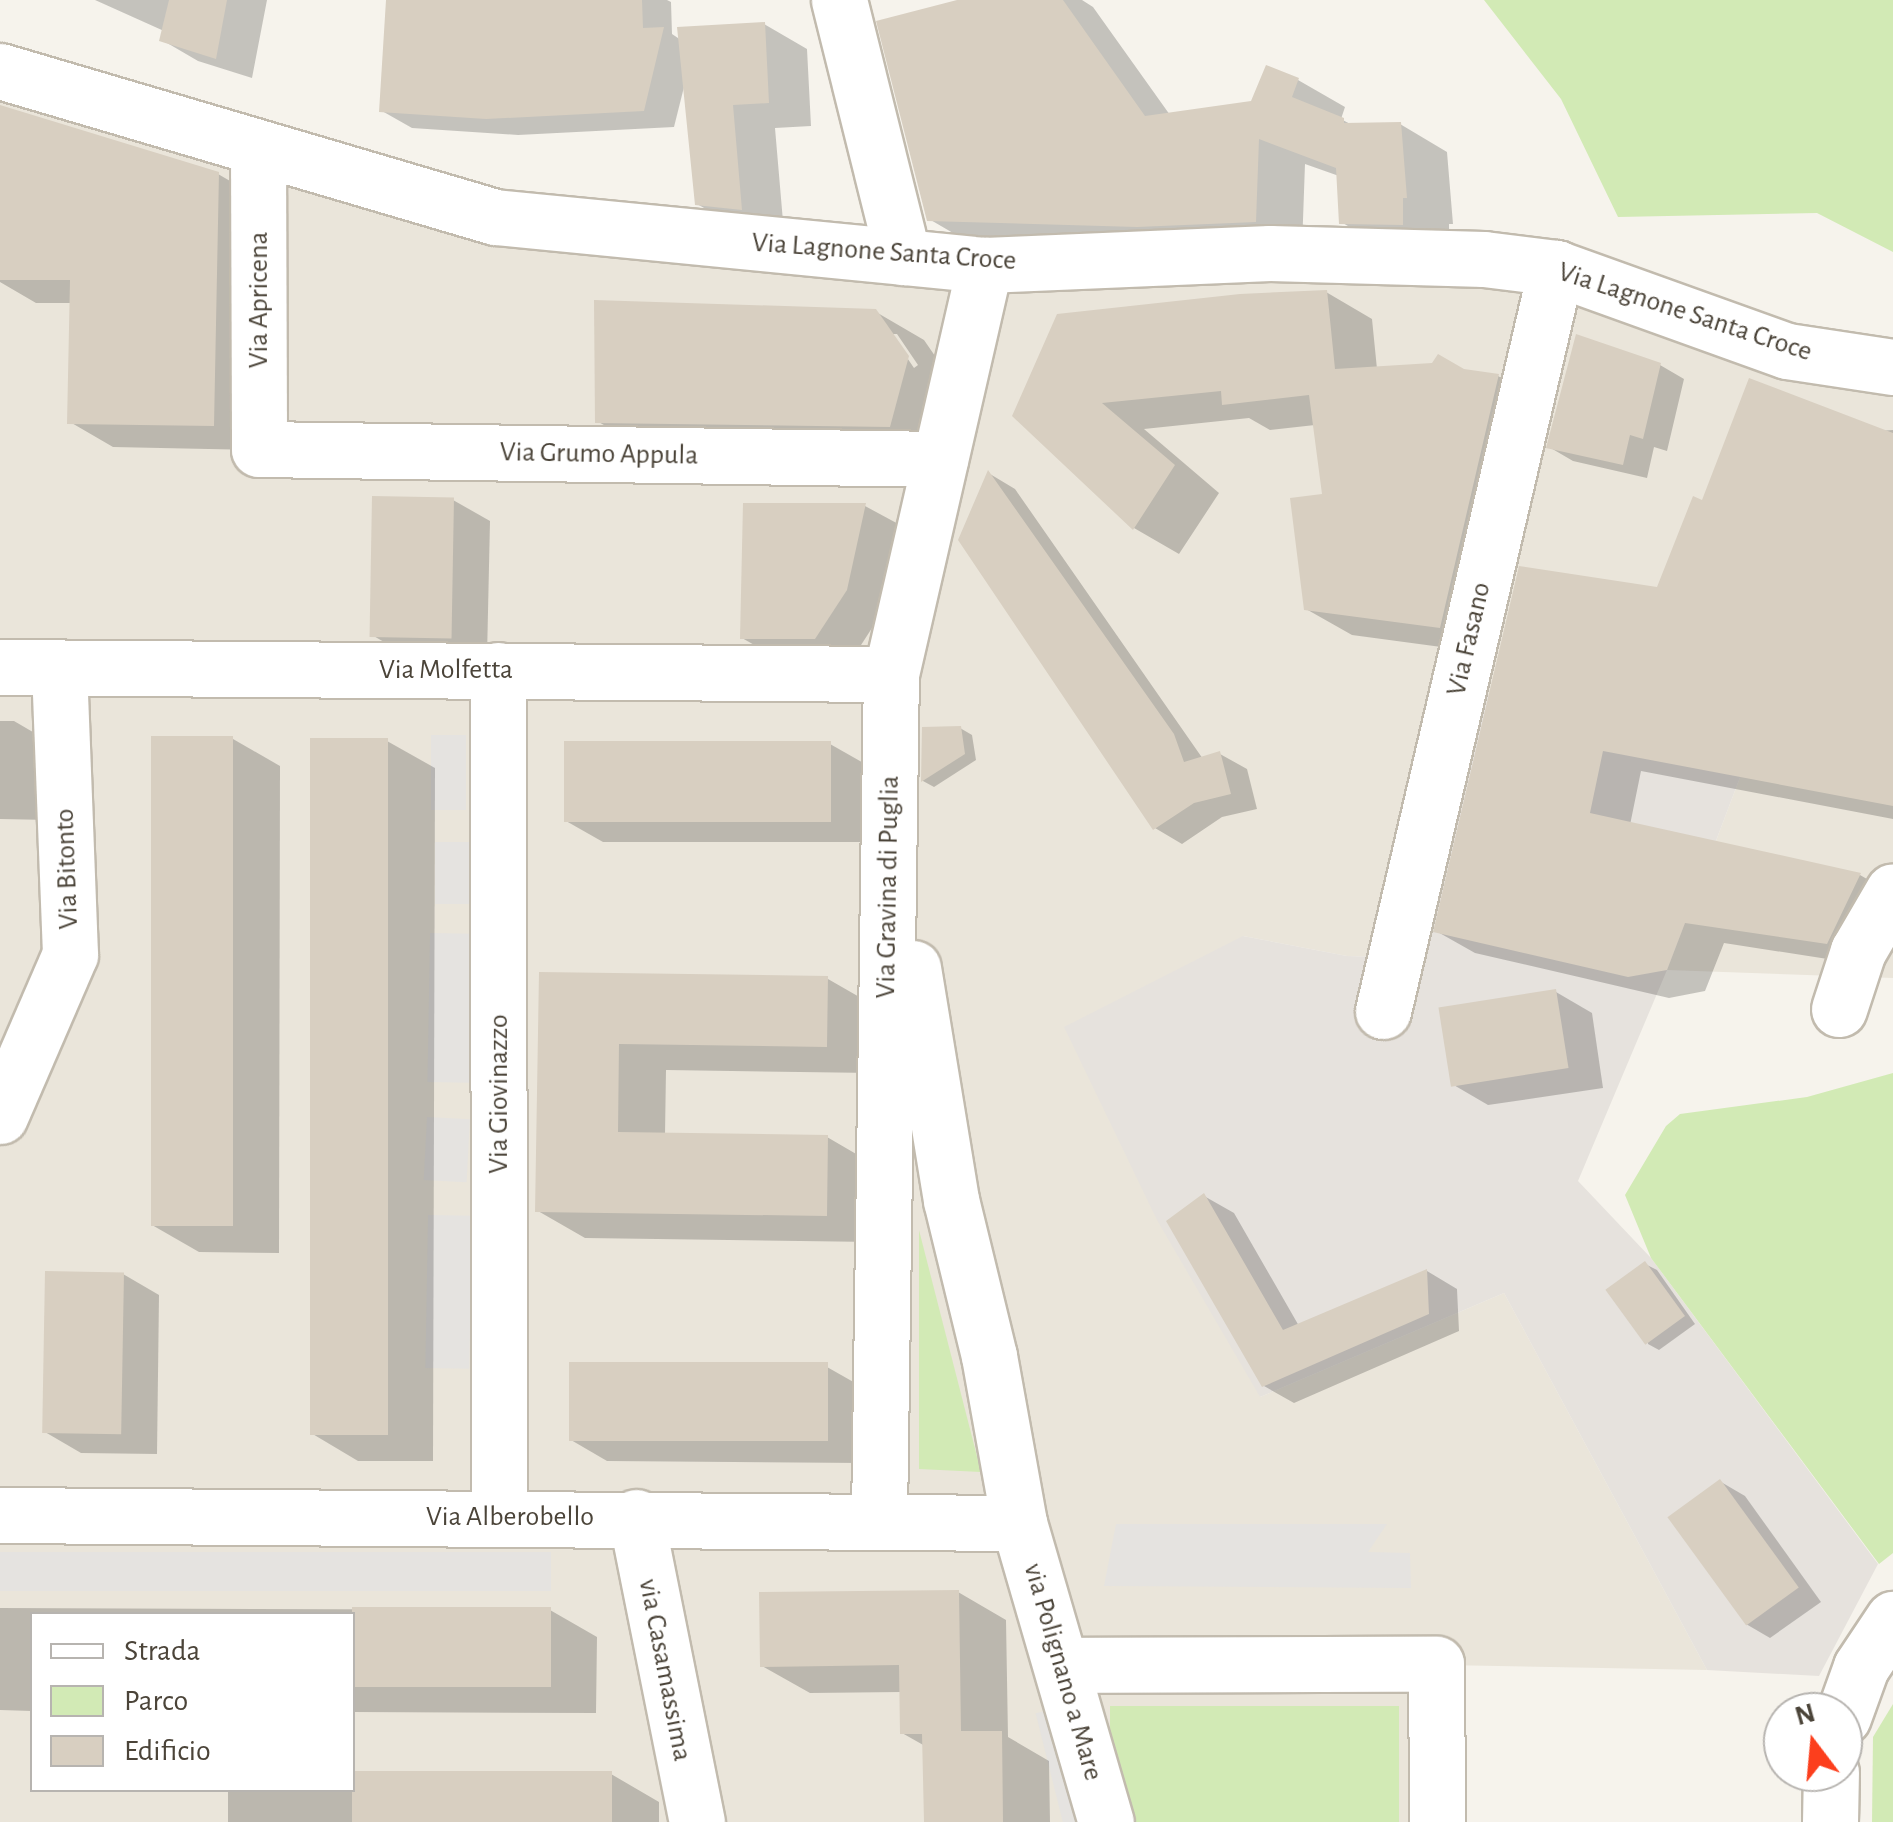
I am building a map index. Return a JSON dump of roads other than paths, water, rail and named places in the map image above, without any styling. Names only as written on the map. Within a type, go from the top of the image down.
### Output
[{"type":"street","points":[[839,0],[902,256]]},
{"type":"street","name":"Via Lagnone Santa Croce","points":[[0,71],[495,217],[985,265],[1270,253],[1484,260],[1556,268],[1786,351],[1893,367]]},
{"type":"street","name":"Via Apricena","points":[[258,150],[259,449]]},
{"type":"street","name":"Via Gravina di Puglia","points":[[879,1518],[891,674],[985,265]]},
{"type":"street","name":"Via Fasano","points":[[1383,1010],[1556,268]]},
{"type":"street","name":"Via Grumo Appula","points":[[259,449],[940,459]]},
{"type":"street","name":"Via Molfetta","points":[[0,667],[891,674]]},
{"type":"street","name":"Via Bitonto","points":[[0,1116],[70,954],[59,667]]},
{"type":"street","name":"Via Giovinazzo","points":[[498,670],[500,1517]]},
{"type":"street","name":"via Polignano a Mare","points":[[890,822],[951,1200],[989,1356],[1020,1523],[1106,1822]]},
{"type":"street","points":[[1838,1009],[1858,950],[1893,891]]},
{"type":"street","name":"Via Alberobello","points":[[0,1515],[879,1518],[1020,1523]]},
{"type":"street","name":"via Casamassima","points":[[636,1518],[697,1822]]},
{"type":"street","points":[[1852,1692],[1861,1667],[1893,1620]]},
{"type":"street","points":[[1061,1665],[1436,1664],[1437,1822]]},
{"type":"street","points":[[1830,1792],[1830,1822]]}]
